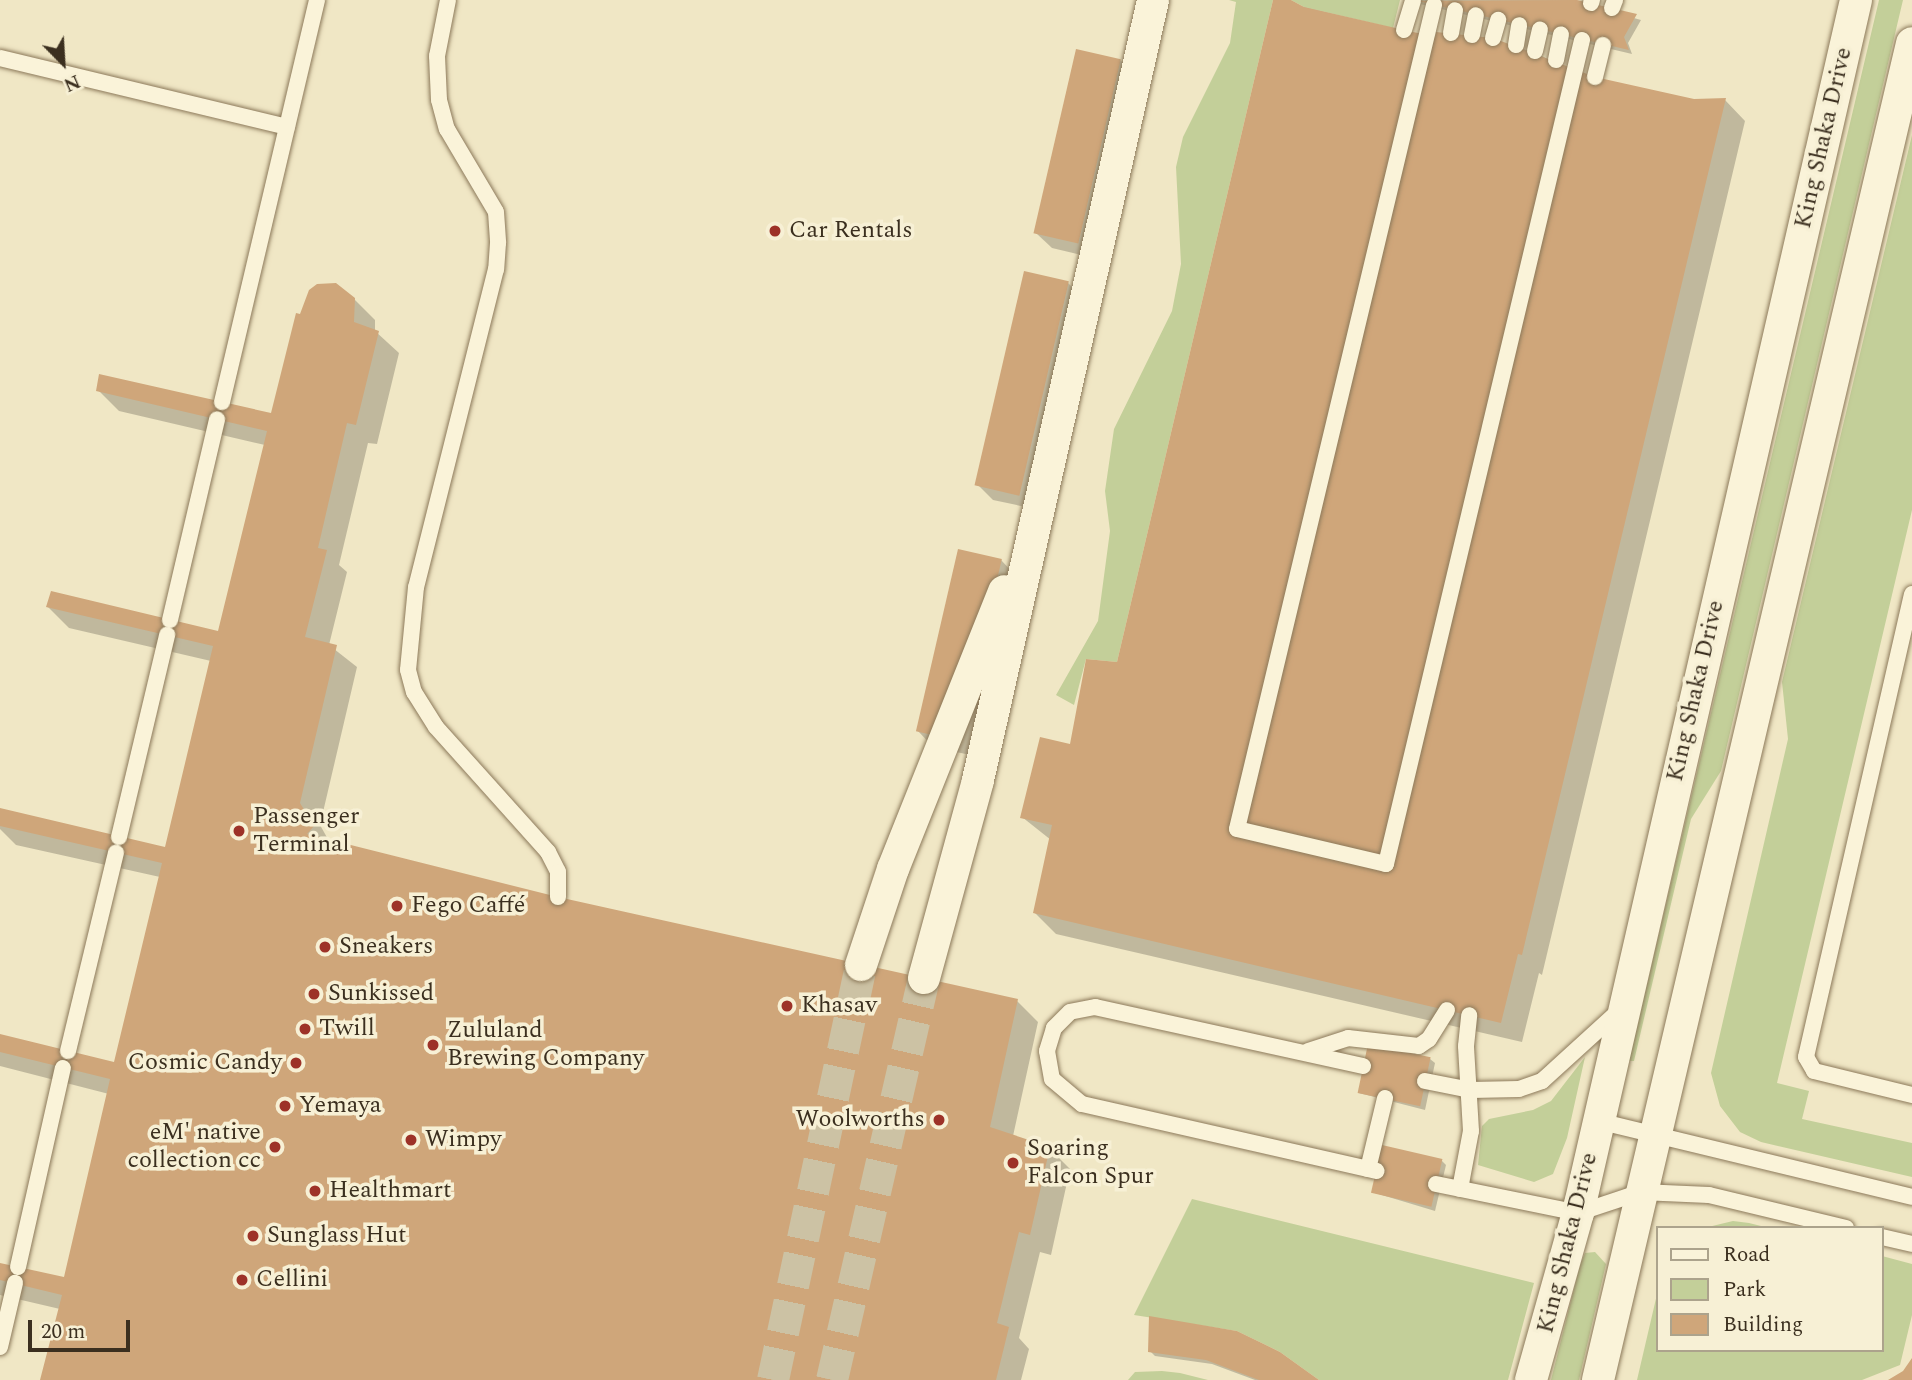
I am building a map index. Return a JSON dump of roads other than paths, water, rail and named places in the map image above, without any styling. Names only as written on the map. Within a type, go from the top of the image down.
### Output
[{"type":"street","points":[[924,978],[978,780],[1153,0]]},
{"type":"street","name":"King Shaka Drive","points":[[1531,1380],[1578,1213],[1623,1007],[1856,0]]},
{"type":"street","points":[[1598,1380],[1912,43]]},
{"type":"street","points":[[861,965],[906,836],[1041,499]]},
{"type":"lane","points":[[222,402],[317,0]]},
{"type":"lane","points":[[448,0],[437,56],[439,100],[447,129],[496,212],[498,243],[496,269],[416,587],[408,670],[414,692],[436,727],[548,852],[558,872],[558,897]]},
{"type":"lane","points":[[1404,30],[1413,0]]},
{"type":"lane","points":[[1434,5],[1237,829],[1386,864],[1582,40]]},
{"type":"lane","points":[[1451,33],[1455,10]]},
{"type":"lane","points":[[1472,35],[1476,15]]},
{"type":"lane","points":[[1493,38],[1497,20]]},
{"type":"lane","points":[[1516,45],[1519,25]]},
{"type":"lane","points":[[1535,51],[1540,30]]},
{"type":"lane","points":[[1556,60],[1561,34]]},
{"type":"lane","points":[[1595,77],[1603,45]]},
{"type":"lane","points":[[0,58],[287,127]]},
{"type":"lane","points":[[68,1051],[217,419]]},
{"type":"lane","points":[[1912,594],[1806,1057],[1814,1071],[1912,1095]]},
{"type":"lane","points":[[1363,1066],[1308,1051],[1082,1007],[1054,1028],[1047,1051],[1052,1079],[1082,1104],[1372,1170],[1385,1098]]},
{"type":"lane","points":[[1425,1081],[1471,1090],[1519,1089],[1542,1081],[1623,1007]]},
{"type":"lane","points":[[1308,1051],[1348,1038],[1419,1046],[1429,1039],[1447,1010]]},
{"type":"lane","points":[[1460,1189],[1471,1131],[1471,1090],[1466,1046],[1469,1015]]},
{"type":"lane","points":[[0,1347],[63,1068]]},
{"type":"lane","points":[[1598,1121],[1912,1197]]},
{"type":"lane","points":[[1436,1184],[1578,1213],[1641,1192],[1709,1195],[1838,1226]]},
{"type":"lane","points":[[1884,1237],[1912,1244]]},
{"type":"tunnel","points":[[773,1380],[861,965]]},
{"type":"tunnel","points":[[832,1380],[924,978]]},
{"type":"place","name":"Car Rentals","points":[[775,231]]},
{"type":"place","name":"Passenger Terminal","points":[[239,831]]},
{"type":"place","name":"Fego Caffé","points":[[397,906]]},
{"type":"place","name":"Sneakers","points":[[325,947]]},
{"type":"place","name":"Sunkissed","points":[[314,994]]},
{"type":"place","name":"Khasav","points":[[787,1006]]},
{"type":"place","name":"Twill","points":[[305,1029]]},
{"type":"place","name":"Zululand Brewing Company","points":[[433,1045]]},
{"type":"place","name":"Cosmic Candy","points":[[296,1063]]},
{"type":"place","name":"Yemaya","points":[[285,1106]]},
{"type":"place","name":"Woolworths","points":[[939,1120]]},
{"type":"place","name":"Wimpy","points":[[411,1140]]},
{"type":"place","name":"eM' native collection cc","points":[[275,1147]]},
{"type":"place","name":"Soaring Falcon Spur","points":[[1013,1163]]},
{"type":"place","name":"Healthmart","points":[[315,1191]]},
{"type":"place","name":"Sunglass Hut","points":[[253,1236]]},
{"type":"place","name":"Cellini","points":[[242,1280]]}]
